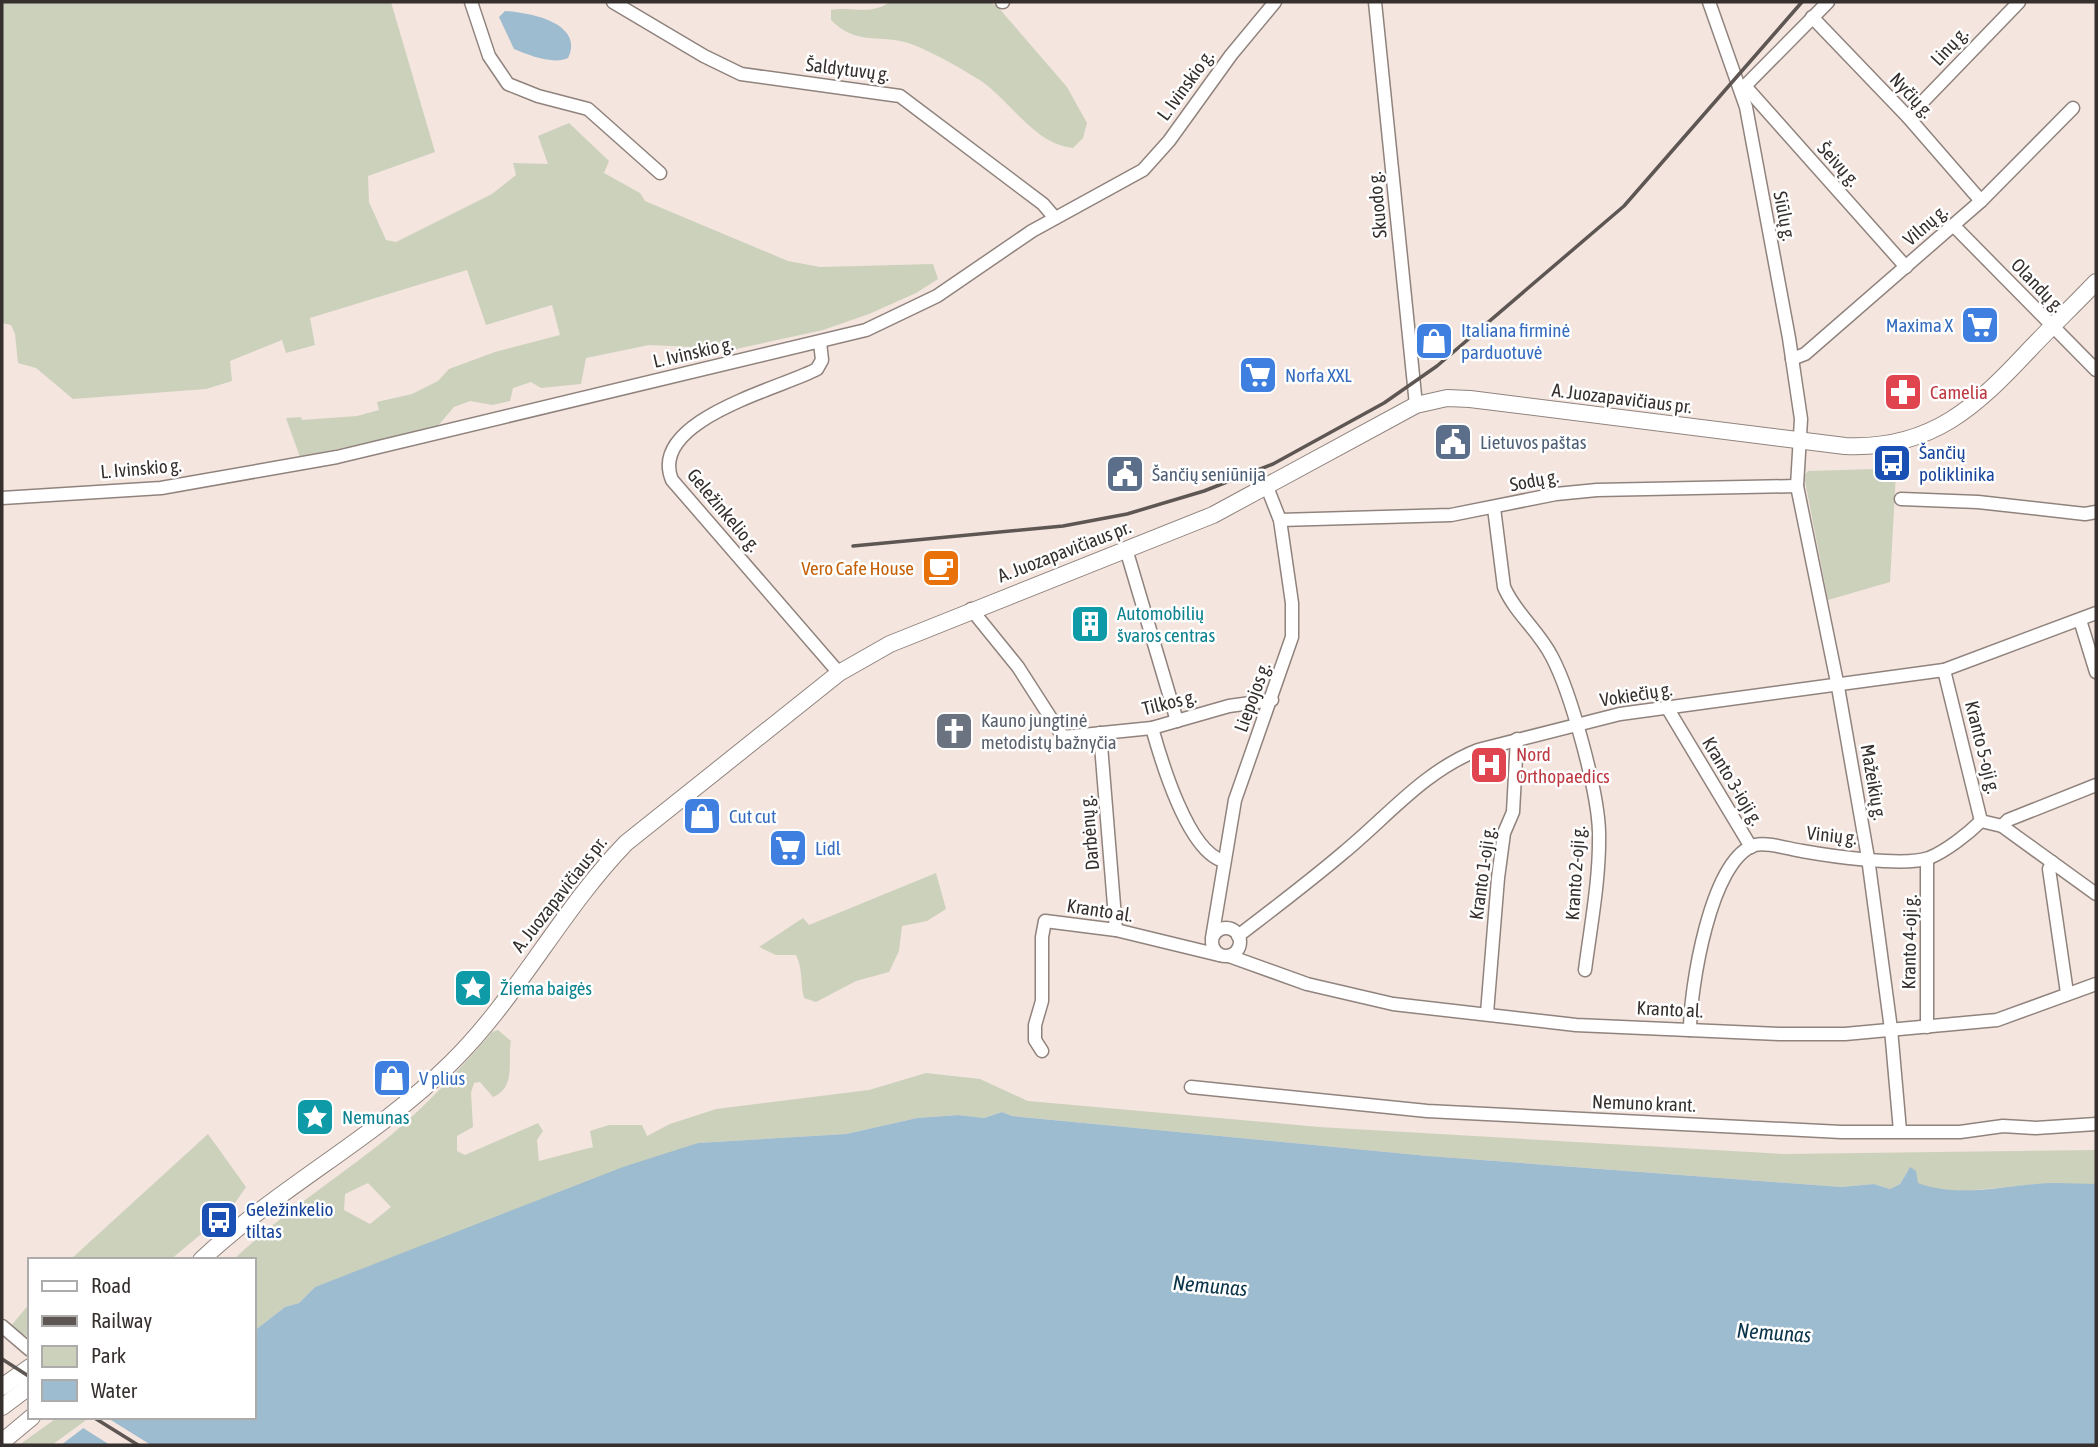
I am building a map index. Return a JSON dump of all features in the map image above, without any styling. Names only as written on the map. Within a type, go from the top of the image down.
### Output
[{"type":"main road","name":"A. Juozapavičiaus pr.","points":[[203,1258],[229,1234],[389,1118],[427,1085],[492,1016],[601,869],[626,843],[839,673],[890,643],[1213,515],[1416,405],[1447,398],[1801,442],[1880,446],[1941,427],[1988,394],[2096,282]]},
{"type":"main road","points":[[2,1387],[28,1368]]},
{"type":"main road","points":[[2,1407],[28,1388]]},
{"type":"main road","points":[[2,1442],[30,1419]]},
{"type":"street","points":[[471,2],[489,56],[508,84],[538,96],[588,109],[660,173]]},
{"type":"street","name":"Šaldytuvų g.","points":[[613,2],[704,56],[741,74],[900,96],[1044,204],[1055,218]]},
{"type":"street","name":"L. Ivinskio g.","points":[[2,498],[161,488],[337,457],[866,330],[912,309],[960,282],[1008,247],[1055,218],[1123,183],[1154,159],[1231,55],[1275,2]]},
{"type":"street","name":"Skuodo g.","points":[[1375,2],[1416,405]]},
{"type":"street","name":"Siūlų g.","points":[[1709,2],[1742,87],[1792,359],[1801,419],[1801,442]]},
{"type":"street","points":[[1742,87],[1828,2]]},
{"type":"street","name":"Linų g.","points":[[1908,117],[2019,2]]},
{"type":"street","name":"Nyčių g.","points":[[1812,17],[1908,117],[1982,201]]},
{"type":"street","name":"Šeivų g.","points":[[1742,87],[1906,267]]},
{"type":"street","name":"Vilnų g.","points":[[1792,359],[1805,354],[1982,201],[2073,108]]},
{"type":"street","name":"Olandų g.","points":[[1954,226],[2096,370]]},
{"type":"street","name":"Geležinkelio g.","points":[[820,342],[822,360],[817,369],[716,411],[678,444],[669,464],[669,473],[672,480],[839,673]]},
{"type":"street","name":"Mažeikių g.","points":[[1801,442],[1797,486],[1838,687],[1868,858],[1891,1029],[1900,1131]]},
{"type":"street","name":"Sodų g.","points":[[1280,520],[1422,517],[1494,508],[1556,494],[1597,490],[1797,486]]},
{"type":"street","name":"Liepojos g.","points":[[1212,941],[1218,924],[1224,861],[1235,800],[1289,652],[1293,621],[1280,520],[1277,506],[1267,487]]},
{"type":"street","points":[[1900,499],[1978,502],[2085,514],[2096,512]]},
{"type":"street","name":"Kranto 2-oji g.","points":[[1494,508],[1504,587],[1552,656],[1576,725],[1599,829],[1595,892],[1584,970]]},
{"type":"street","points":[[1126,549],[1177,721]]},
{"type":"street","name":"Tilkos g.","points":[[971,609],[1018,667],[1062,737],[1152,728],[1229,705],[1272,700]]},
{"type":"street","name":"Vokiečių g.","points":[[1238,936],[1344,853],[1418,786],[1467,754],[1620,714],[1838,687],[1944,670],[2096,613]]},
{"type":"street","points":[[2080,620],[2096,672]]},
{"type":"street","name":"Kranto 5-oji g.","points":[[1944,670],[1981,821],[2002,826],[2096,894]]},
{"type":"street","name":"Kranto 3-ioji g.","points":[[1668,709],[1714,790],[1751,847],[1725,877],[1703,934],[1694,981],[1690,1030]]},
{"type":"street","points":[[1152,728],[1177,803],[1204,848],[1213,857],[1224,861]]},
{"type":"street","name":"Darbėnų g.","points":[[1100,733],[1116,930]]},
{"type":"street","name":"Kranto 1-oji g.","points":[[1487,1013],[1498,878],[1504,833],[1513,811],[1517,739]]},
{"type":"street","points":[[2002,826],[2008,820],[2096,785]]},
{"type":"street","points":[[1927,859],[1981,821]]},
{"type":"street","name":"Vinių g.","points":[[1751,847],[1760,845],[1868,858],[1927,859]]},
{"type":"street","name":"Kranto 4-oji g.","points":[[1927,859],[1927,1027]]},
{"type":"street","points":[[2052,862],[2049,869],[2067,993]]},
{"type":"street","name":"Kranto al.","points":[[1042,1051],[1035,1040],[1035,1025],[1042,1001],[1042,937],[1045,921],[1116,930],[1231,957],[1307,984],[1392,1004],[1576,1025],[1845,1034],[1997,1020],[2096,984]]},
{"type":"street","points":[[1198,950],[1212,941],[1231,957],[1240,944],[1238,936],[1218,924]]},
{"type":"street","name":"Nemuno krant.","points":[[1191,1087],[1313,1100],[1518,1116],[1841,1132],[1960,1132],[2003,1126],[2036,1128],[2096,1124]]},
{"type":"street","points":[[2,1326],[28,1348]]},
{"type":"green space","points":[[2,2],[391,2],[435,152],[368,176],[369,202],[386,240],[396,242],[492,194],[516,175],[513,163],[548,164],[538,136],[569,123],[609,161],[604,173],[640,193],[645,201],[788,261],[820,267],[933,264],[938,279],[916,293],[869,314],[823,330],[736,349],[649,345],[586,358],[581,384],[541,388],[531,382],[513,388],[510,401],[492,405],[470,401],[454,407],[436,428],[300,457],[286,418],[301,417],[302,420],[357,416],[379,410],[377,402],[412,394],[438,381],[449,369],[495,352],[560,335],[552,305],[486,325],[467,270],[310,318],[315,345],[286,353],[282,340],[230,361],[232,381],[206,389],[73,399],[36,368],[18,363],[15,334],[11,325],[2,323]]},
{"type":"green space","points":[[890,2],[988,2],[997,6],[1067,87],[1087,123],[1083,138],[1073,148],[1059,145],[1034,130],[978,79],[945,60],[900,41],[850,34],[831,20],[831,10],[868,10]]},
{"type":"green space","points":[[1874,469],[1896,473],[1890,582],[1828,600],[1804,476],[1808,471]]},
{"type":"green space","points":[[936,873],[946,909],[927,921],[902,926],[899,951],[889,972],[856,981],[816,1002],[804,998],[800,965],[796,955],[776,955],[759,947],[803,918],[809,925]]},
{"type":"green space","points":[[498,1030],[511,1041],[508,1080],[500,1093],[493,1097],[480,1082],[474,1083],[471,1093],[473,1127],[457,1136],[457,1151],[465,1155],[538,1123],[543,1131],[537,1140],[539,1161],[593,1147],[590,1131],[609,1125],[642,1125],[647,1136],[670,1124],[716,1109],[869,1090],[926,1073],[980,1079],[1028,1101],[1319,1127],[1784,1154],[2096,1150],[2096,1184],[2040,1184],[1964,1191],[1932,1189],[1918,1184],[1908,1170],[1900,1184],[1890,1189],[1874,1184],[1841,1187],[1428,1156],[1012,1116],[1002,1112],[984,1118],[958,1115],[917,1118],[846,1134],[698,1143],[315,1287],[299,1303],[285,1307],[256,1329],[256,1258],[235,1258],[404,1124],[492,1032]],"holes":[[[368,1183],[391,1207],[370,1224],[344,1210],[345,1194]]]},
{"type":"green space","points":[[208,1134],[246,1187],[230,1210],[172,1258],[72,1258]]},
{"type":"green space","points":[[28,1305],[28,1337],[10,1327]]},
{"type":"green space","points":[[55,1419],[87,1419],[52,1445],[19,1445]]},
{"type":"water","points":[[505,11],[540,17],[562,28],[569,36],[571,46],[568,58],[548,60],[514,49],[499,17]]},
{"type":"water","points":[[1002,1112],[1012,1116],[1428,1156],[1841,1187],[1874,1184],[1890,1189],[1900,1184],[1910,1167],[1916,1171],[1918,1183],[1947,1189],[1977,1190],[2044,1183],[2096,1184],[2096,1445],[61,1445],[95,1419],[256,1419],[256,1329],[285,1307],[299,1303],[315,1287],[623,1167],[698,1143],[846,1134],[917,1118],[958,1115],[984,1118]]},
{"type":"pier","points":[[90,1419],[109,1419],[151,1445],[110,1445],[80,1426]]},
{"type":"railway","points":[[853,546],[1063,526],[1127,514],[1204,491],[1273,464],[1384,403],[1437,366],[1624,206],[1802,2]]},
{"type":"railway","points":[[2,1359],[28,1376]]},
{"type":"railway","points":[[96,1419],[138,1445]]},
{"type":"place","name":"Maxima X","points":[[1980,325]]},
{"type":"place","name":"Italiana firminė parduotuvė","points":[[1434,341]]},
{"type":"place","name":"Norfa XXL","points":[[1258,375]]},
{"type":"place","name":"Camelia","points":[[1903,392]]},
{"type":"place","name":"Lietuvos paštas","points":[[1453,442]]},
{"type":"place","name":"Šančių poliklinika","points":[[1892,463]]},
{"type":"place","name":"Šančių seniūnija","points":[[1125,474]]},
{"type":"place","name":"Vero Cafe House","points":[[941,568]]},
{"type":"place","name":"Automobilių švaros centras","points":[[1090,624]]},
{"type":"place","name":"Kauno jungtinė metodistų bažnyčia","points":[[954,731]]},
{"type":"place","name":"Nord Orthopaedics","points":[[1489,765]]},
{"type":"place","name":"Cut cut","points":[[702,816]]},
{"type":"place","name":"Lidl","points":[[788,848]]},
{"type":"place","name":"Žiema baigės","points":[[473,988]]},
{"type":"place","name":"V plius","points":[[392,1078]]},
{"type":"place","name":"Nemunas","points":[[315,1117]]},
{"type":"place","name":"Geležinkelio tiltas","points":[[219,1220]]}]
